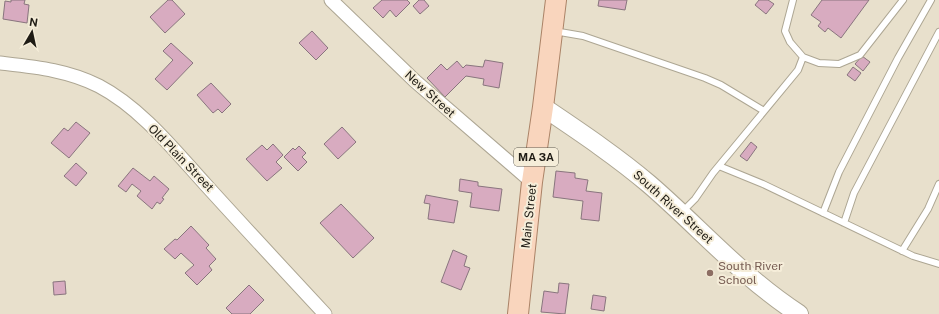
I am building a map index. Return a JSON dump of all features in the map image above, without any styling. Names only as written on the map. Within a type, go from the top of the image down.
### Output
[{"type":"main road","name":"Main Street","points":[[518,314],[532,182],[543,108],[556,0]]},
{"type":"street","name":"New Street","points":[[331,0],[415,81],[532,182]]},
{"type":"street","name":"Old Plain Street","points":[[0,63],[51,69],[77,76],[100,86],[129,106],[174,149],[325,314]]},
{"type":"street","name":"South River Street","points":[[543,108],[621,161],[650,185],[748,275],[799,314]]},
{"type":"lane","points":[[793,0],[785,31],[790,42],[803,57],[819,63],[839,64],[860,54],[903,0]]},
{"type":"lane","points":[[823,213],[839,172],[898,58],[931,0]]},
{"type":"lane","points":[[553,31],[583,36],[705,78],[721,85],[764,111]]},
{"type":"lane","points":[[844,223],[854,193],[939,32]]},
{"type":"lane","points":[[681,213],[695,199],[719,166],[798,70],[803,57]]},
{"type":"lane","points":[[719,166],[763,184],[913,256],[939,264]]},
{"type":"lane","points":[[902,251],[928,209],[939,184]]},
{"type":"building","points":[[11,0],[25,0],[24,4],[29,5],[27,23],[3,19],[5,1],[11,2]]},
{"type":"building","points":[[168,0],[172,0],[185,14],[165,33],[150,17]]},
{"type":"building","points":[[382,0],[407,0],[410,3],[396,17],[390,10],[383,18],[373,8]]},
{"type":"building","points":[[419,0],[424,0],[429,6],[420,14],[413,6]]},
{"type":"building","points":[[599,0],[627,0],[625,10],[598,6]]},
{"type":"building","points":[[759,0],[768,0],[774,4],[766,14],[755,5]]},
{"type":"building","points":[[822,0],[869,0],[841,38],[828,28],[825,32],[818,26],[821,22],[811,15]]},
{"type":"building","points":[[312,31],[328,48],[316,60],[299,43]]},
{"type":"building","points":[[171,43],[193,63],[167,90],[155,79],[173,60],[163,51]]},
{"type":"building","points":[[862,56],[870,62],[863,71],[855,64]]},
{"type":"building","points":[[485,60],[503,63],[499,88],[483,85],[484,79],[466,76],[445,97],[427,78],[441,64],[447,70],[457,61],[463,68],[466,65],[483,67]]},
{"type":"building","points":[[853,67],[861,73],[855,81],[847,75]]},
{"type":"building","points":[[211,83],[231,104],[222,113],[218,109],[213,113],[197,95]]},
{"type":"building","points":[[76,122],[90,133],[69,158],[51,143],[64,128],[68,131]]},
{"type":"building","points":[[342,127],[356,142],[338,159],[324,144]]},
{"type":"building","points":[[751,142],[757,147],[747,161],[740,156]]},
{"type":"building","points":[[273,144],[283,155],[276,162],[282,168],[267,181],[246,159],[262,145],[267,150]]},
{"type":"building","points":[[299,146],[306,153],[302,157],[307,162],[298,171],[284,157],[293,148],[295,150]]},
{"type":"building","points":[[76,163],[87,173],[76,186],[64,176]]},
{"type":"building","points":[[133,168],[150,181],[154,176],[169,189],[162,198],[164,199],[160,204],[157,202],[152,209],[137,196],[141,191],[132,184],[126,192],[118,186]]},
{"type":"building","points":[[556,171],[575,173],[575,178],[588,180],[586,191],[602,193],[599,221],[581,219],[583,201],[553,197]]},
{"type":"building","points":[[460,179],[478,182],[478,186],[502,189],[499,211],[470,207],[472,193],[459,191]]},
{"type":"building","points":[[426,195],[458,201],[454,223],[428,219],[430,204],[424,203]]},
{"type":"building","points":[[341,204],[374,238],[353,258],[320,223]]},
{"type":"building","points":[[191,226],[209,245],[206,248],[216,259],[209,266],[212,270],[197,285],[185,273],[194,265],[181,253],[175,259],[164,249],[175,239],[177,240]]},
{"type":"building","points":[[453,250],[467,256],[464,266],[470,268],[461,290],[441,282]]},
{"type":"building","points":[[65,281],[66,294],[54,295],[53,282]]},
{"type":"building","points":[[559,283],[569,284],[565,314],[541,312],[544,291],[558,293]]},
{"type":"building","points":[[249,285],[264,300],[250,314],[232,314],[226,308]]},
{"type":"building","points":[[593,295],[606,297],[604,311],[591,309]]},
{"type":"place","name":"South River School","points":[[710,273]]}]
